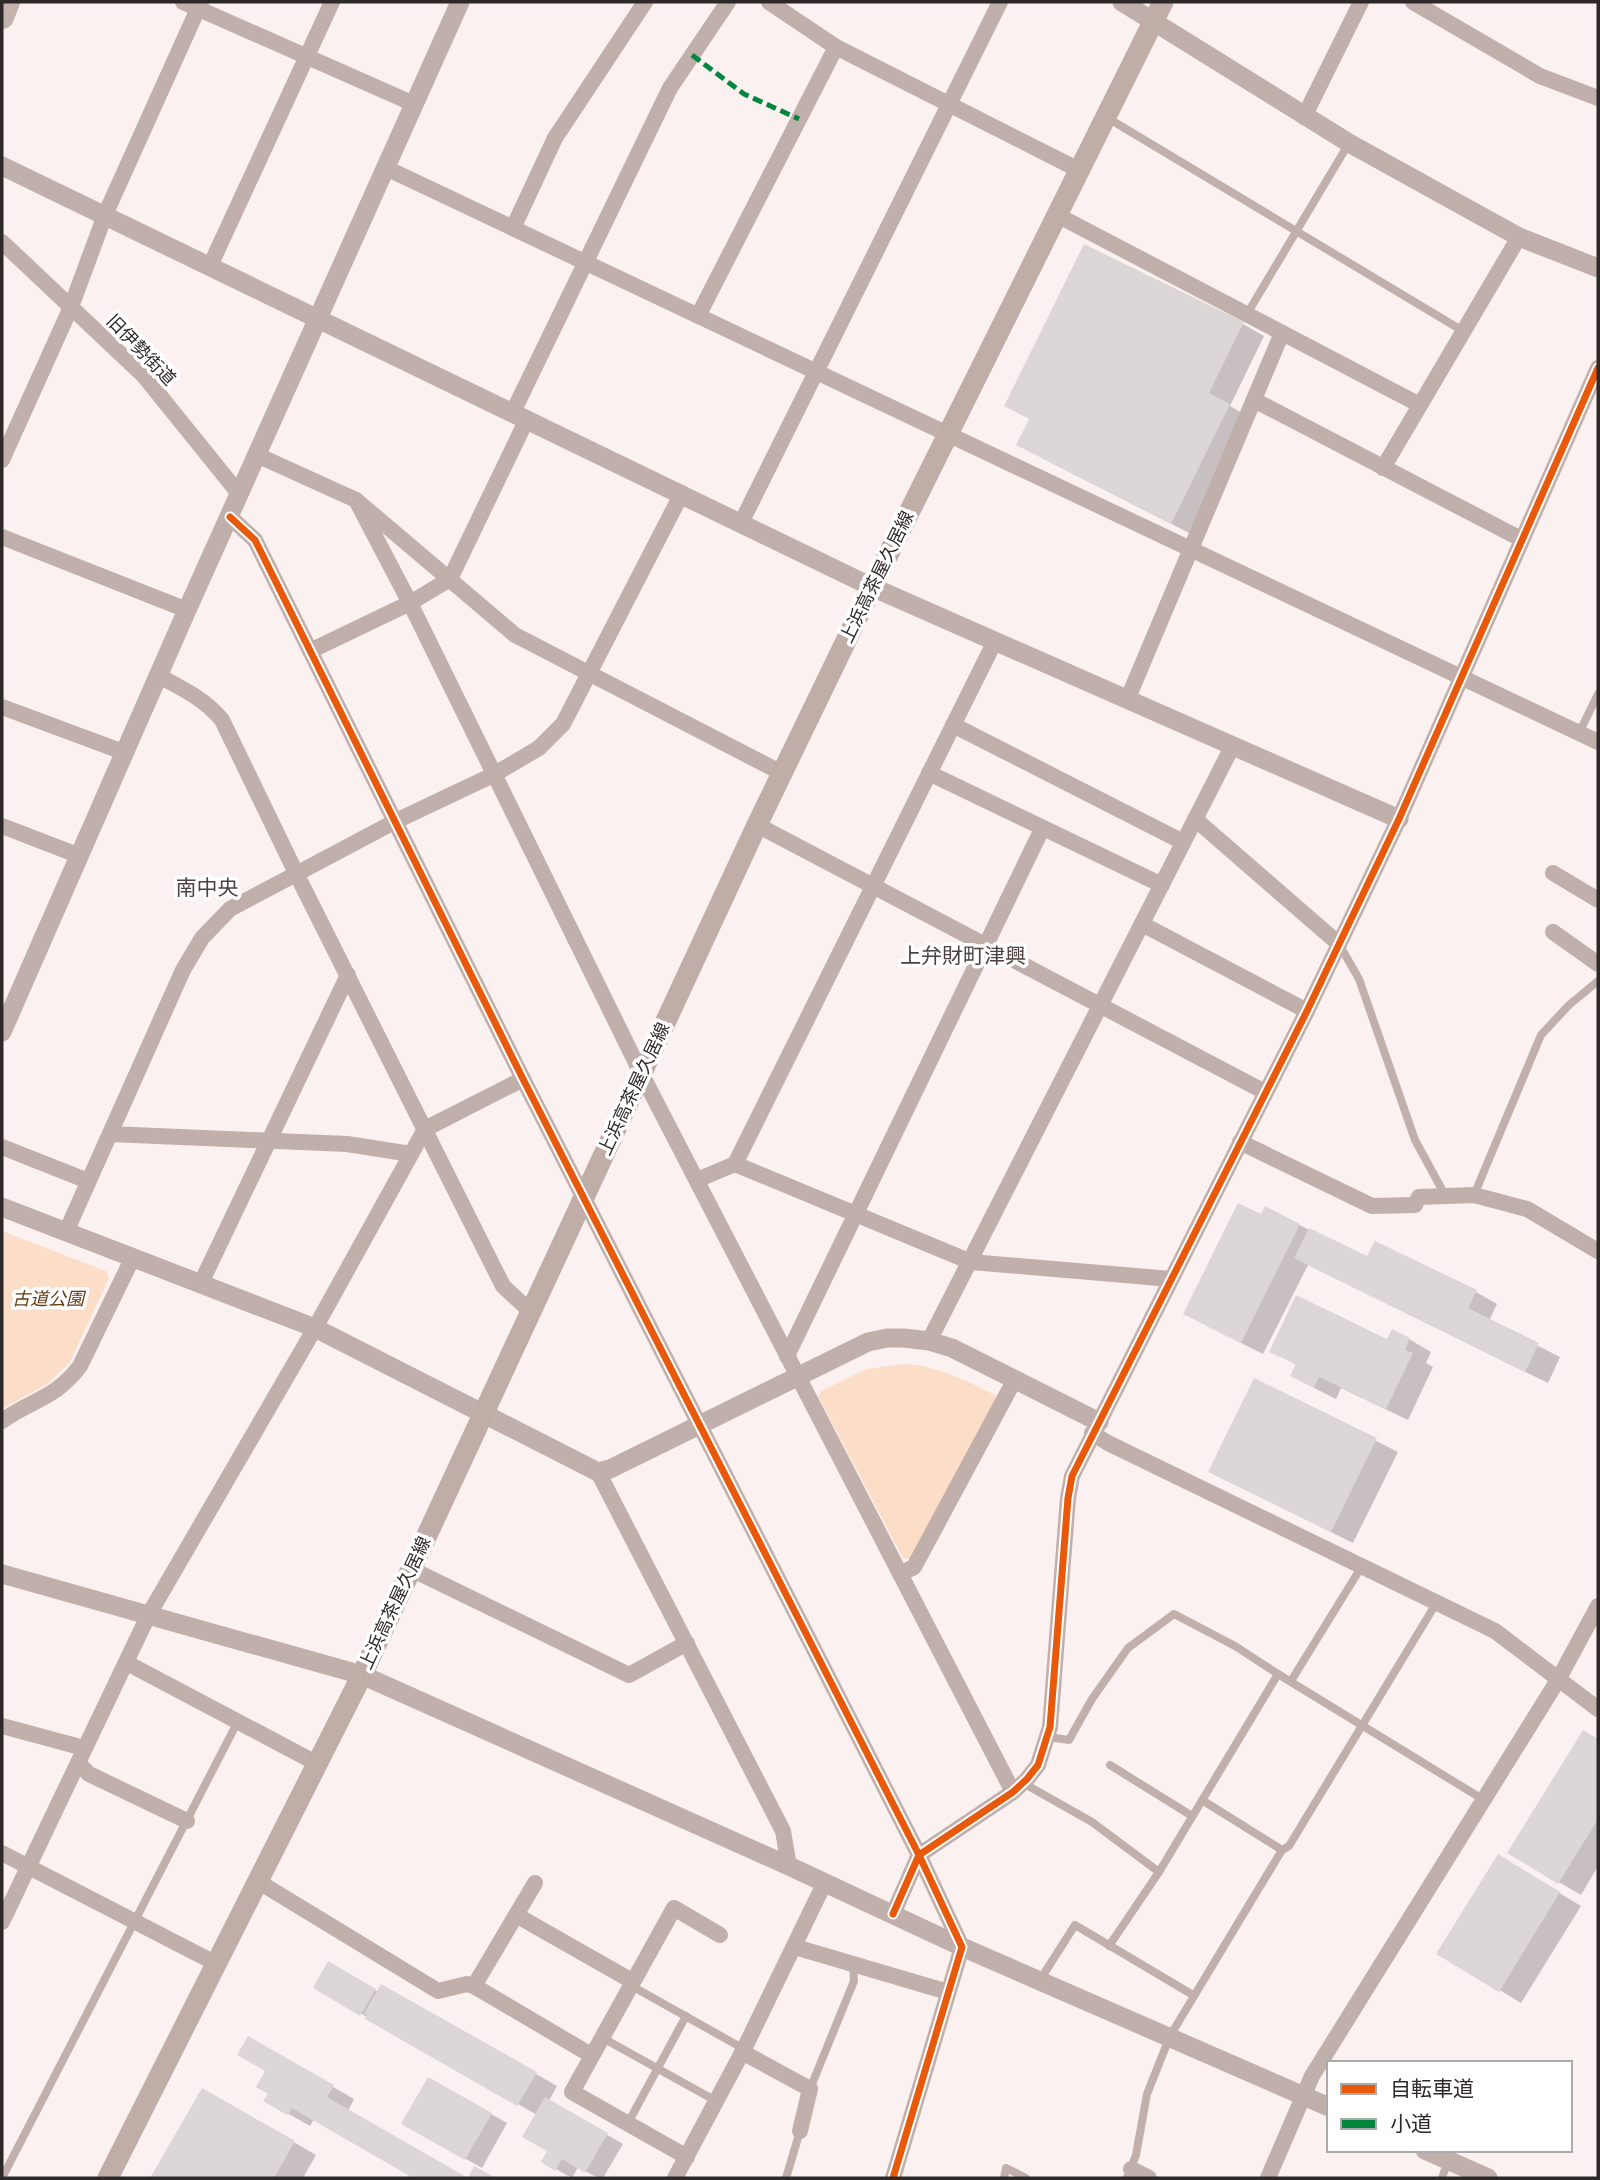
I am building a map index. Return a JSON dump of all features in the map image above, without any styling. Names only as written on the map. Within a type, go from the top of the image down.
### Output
[{"type":"highway","points":[[2,17],[8,2]]},
{"type":"main road","name":"上浜高茶屋久居線","points":[[108,2178],[362,1675],[757,825],[1158,11]]},
{"type":"street","points":[[210,266],[331,2]]},
{"type":"street","points":[[2,1032],[187,610],[460,2]]},
{"type":"street","points":[[513,228],[555,138],[645,2]]},
{"type":"street","points":[[310,651],[410,603],[450,579],[585,263],[670,88],[727,2]]},
{"type":"street","points":[[769,2],[836,47],[1079,170]]},
{"type":"street","points":[[741,523],[1000,2]]},
{"type":"street","points":[[1122,2],[1158,11],[1304,117],[1349,143],[1518,237],[1598,268]]},
{"type":"street","points":[[1304,117],[1362,2]]},
{"type":"street","points":[[1413,2],[1540,76],[1598,99]]},
{"type":"street","points":[[2,460],[71,307],[105,215],[194,4],[414,104]]},
{"type":"street","points":[[698,316],[836,47]]},
{"type":"street","points":[[2,166],[872,587],[1399,818]]},
{"type":"street","points":[[386,168],[1598,742]]},
{"type":"street","points":[[1057,215],[1420,405]]},
{"type":"street","points":[[1383,468],[1518,237]]},
{"type":"street","name":"旧伊勢街道","points":[[2,242],[144,376],[240,495]]},
{"type":"street","points":[[1128,698],[1282,333]]},
{"type":"street","points":[[893,1914],[919,1854],[1018,1787],[1038,1765],[1048,1737],[1072,1476],[1307,1012],[1399,818],[1598,368]]},
{"type":"street","points":[[1254,400],[1521,539]]},
{"type":"street","points":[[257,455],[356,500],[516,635],[782,773]]},
{"type":"street","points":[[66,1232],[183,970],[202,938],[230,909],[396,821],[493,775],[539,748],[556,733],[590,674],[682,494]]},
{"type":"street","points":[[356,500],[410,603],[640,1073],[900,1574],[1018,1787]]},
{"type":"street","points":[[230,517],[255,540],[523,1079],[919,1854],[962,1947],[893,2178]]},
{"type":"street","points":[[2,537],[187,610]]},
{"type":"street","points":[[697,1180],[735,1164],[995,641]]},
{"type":"street","points":[[159,676],[197,696],[222,720],[503,1286],[531,1312]]},
{"type":"street","points":[[2,707],[126,753]]},
{"type":"street","points":[[953,725],[1184,842]]},
{"type":"street","points":[[929,1341],[1233,745]]},
{"type":"street","points":[[929,774],[1162,886]]},
{"type":"street","points":[[1195,819],[1339,944]]},
{"type":"street","points":[[757,825],[1265,1092]]},
{"type":"street","points":[[2,826],[80,856]]},
{"type":"street","points":[[787,1356],[1042,830]]},
{"type":"street","points":[[1553,873],[1598,901]]},
{"type":"street","points":[[1143,924],[1307,1012]]},
{"type":"street","points":[[1553,932],[1598,964]]},
{"type":"street","points":[[201,1283],[348,975]]},
{"type":"street","points":[[2,1923],[148,1616],[315,1328],[425,1129],[523,1079]]},
{"type":"street","points":[[110,1134],[347,1144],[411,1154]]},
{"type":"street","points":[[1240,1142],[1372,1206],[1415,1205],[1419,1197],[1474,1195],[1527,1209],[1598,1251]]},
{"type":"street","points":[[2,1147],[88,1181]]},
{"type":"street","points":[[735,1164],[971,1262],[1171,1279]]},
{"type":"street","points":[[2,1207],[315,1328],[598,1472],[783,1831],[789,1866]]},
{"type":"street","points":[[2,1420],[19,1409],[48,1397],[68,1381],[80,1366],[133,1257]]},
{"type":"street","points":[[598,1472],[610,1469],[868,1342],[887,1338],[929,1341],[952,1348],[1015,1379],[1096,1427],[1108,1443],[1495,1631],[1598,1709]]},
{"type":"street","points":[[900,1574],[914,1567],[1015,1379]]},
{"type":"street","points":[[411,1569],[629,1675],[687,1643]]},
{"type":"street","points":[[2,1574],[362,1675],[825,1882],[962,1947],[1327,2106]]},
{"type":"street","points":[[1268,2178],[1302,2095],[1558,1680],[1598,1606]]},
{"type":"street","points":[[127,1663],[318,1764]]},
{"type":"street","points":[[2,1726],[84,1748]]},
{"type":"street","points":[[79,1764],[89,1774],[187,1821]]},
{"type":"street","points":[[2,1853],[217,1964]]},
{"type":"street","points":[[259,1882],[438,1991],[467,1984],[474,1986],[591,2055]]},
{"type":"street","points":[[675,2178],[743,2050],[825,1882]]},
{"type":"street","points":[[474,1986],[535,1883]]},
{"type":"street","points":[[687,2157],[572,2092],[674,1908],[720,1935]]},
{"type":"street","points":[[516,1915],[631,1983]]},
{"type":"street","points":[[795,1947],[948,1992]]},
{"type":"street","points":[[743,2050],[810,2089],[800,2131]]},
{"type":"street","points":[[1428,2152],[1445,2169],[1488,2178]]},
{"type":"street","points":[[1129,2174],[1149,2178]]},
{"type":"lane","points":[[1106,117],[1463,331]]},
{"type":"lane","points":[[1247,314],[1349,143]]},
{"type":"lane","points":[[1579,733],[1598,694]]},
{"type":"lane","points":[[1339,944],[1359,979],[1415,1140],[1446,1196]]},
{"type":"lane","points":[[1474,1195],[1541,1035],[1569,1005],[1598,981]]},
{"type":"lane","points":[[1291,1681],[1362,1566]]},
{"type":"lane","points":[[1129,2174],[1147,2094],[1170,2036],[1437,1602]]},
{"type":"lane","points":[[1048,1737],[1069,1740],[1092,1699],[1128,1648],[1174,1614],[1235,1646],[1484,1800]]},
{"type":"lane","points":[[1109,1946],[1159,1872],[1278,1674]]},
{"type":"lane","points":[[2,2178],[237,1723]]},
{"type":"lane","points":[[1110,1765],[1192,1816]]},
{"type":"lane","points":[[1018,1787],[1092,1822],[1159,1872]]},
{"type":"lane","points":[[1202,1800],[1282,1850]]},
{"type":"lane","points":[[1040,1980],[1075,1925],[1193,1995]]},
{"type":"lane","points":[[810,2089],[854,1981],[853,1964]]},
{"type":"lane","points":[[631,1983],[743,2050]]},
{"type":"lane","points":[[628,2123],[686,2016]]},
{"type":"lane","points":[[601,2037],[716,2101]]},
{"type":"lane","points":[[786,2178],[800,2131]]},
{"type":"lane","points":[[1004,2178],[1006,2168],[1026,2178]]},
{"type":"green space","name":"古道公園","points":[[2,1231],[106,1271],[109,1278],[70,1362],[49,1383],[2,1409]]},
{"type":"green space","points":[[904,1364],[940,1371],[962,1379],[995,1395],[997,1403],[913,1559],[903,1558],[818,1396],[821,1391],[867,1369]]},
{"type":"building","points":[[1084,244],[1244,322],[1209,393],[1230,404],[1171,524],[1016,445],[1029,419],[1004,406]]},
{"type":"building","points":[[1238,1203],[1261,1214],[1265,1206],[1300,1224],[1241,1343],[1183,1314]]},
{"type":"building","points":[[1309,1228],[1367,1256],[1375,1241],[1477,1290],[1468,1308],[1539,1343],[1525,1372],[1294,1258]]},
{"type":"building","points":[[1296,1295],[1387,1339],[1392,1329],[1410,1338],[1405,1350],[1413,1353],[1386,1409],[1319,1377],[1314,1388],[1290,1376],[1296,1364],[1269,1352]]},
{"type":"building","points":[[1254,1378],[1377,1438],[1331,1532],[1208,1472]]},
{"type":"building","points":[[1583,1730],[1598,1739],[1598,1819],[1558,1884],[1507,1853]]},
{"type":"building","points":[[1498,1854],[1560,1892],[1499,1992],[1436,1954]]},
{"type":"building","points":[[328,1961],[376,1989],[360,2016],[313,1988]]},
{"type":"building","points":[[381,1984],[537,2072],[517,2106],[365,2019],[367,2015],[364,2014]]},
{"type":"building","points":[[248,2036],[334,2085],[327,2097],[468,2178],[413,2178],[292,2108],[287,2115],[263,2101],[268,2094],[256,2087],[265,2071],[237,2055]]},
{"type":"building","points":[[428,2077],[492,2113],[465,2160],[401,2124]]},
{"type":"building","points":[[202,2088],[295,2141],[274,2178],[150,2178]]},
{"type":"building","points":[[545,2097],[608,2133],[585,2173],[562,2159],[555,2171],[541,2162],[547,2151],[522,2137]]},
{"type":"building","points":[[474,2166],[496,2178],[468,2178]]},
{"type":"marked path","points":[[692,55],[744,94],[799,119]]},
{"type":"cycle path","points":[[893,1914],[919,1855],[1013,1792],[1038,1765],[1050,1727],[1072,1476],[1307,1011],[1399,819],[1598,368]]},
{"type":"cycle path","points":[[230,517],[255,540],[523,1079],[919,1855],[962,1947],[893,2178]]},
{"type":"district","name":"南中央","points":[[207,888]]},
{"type":"district","name":"上弁財町津興","points":[[963,956]]}]
